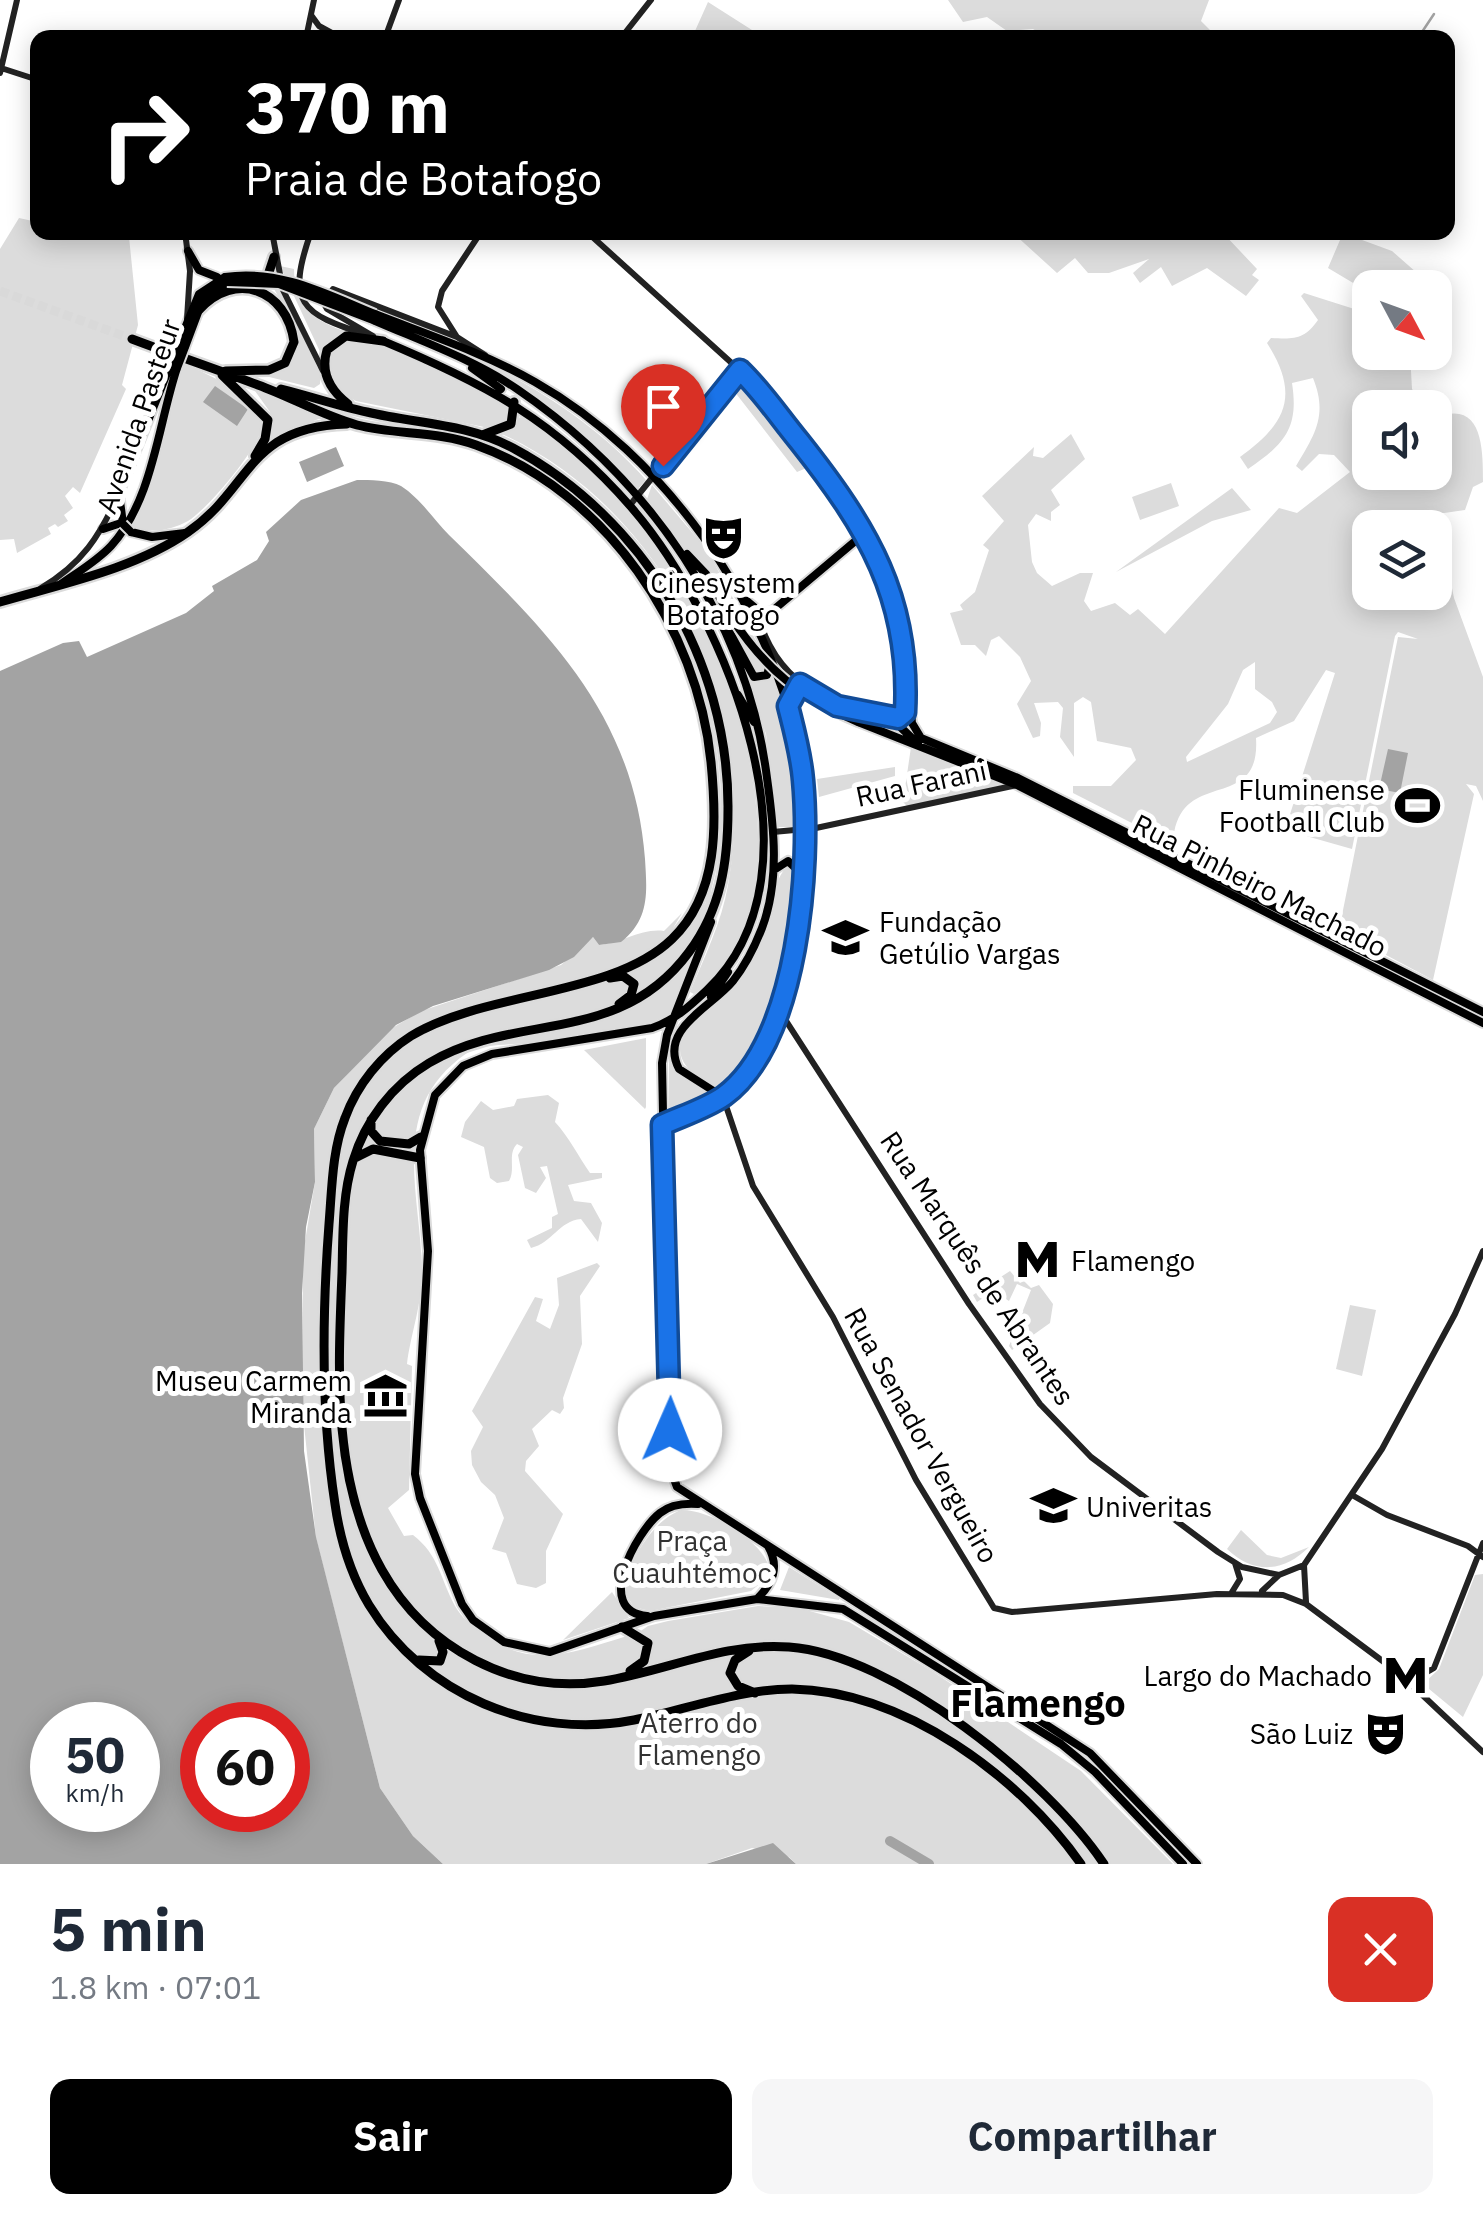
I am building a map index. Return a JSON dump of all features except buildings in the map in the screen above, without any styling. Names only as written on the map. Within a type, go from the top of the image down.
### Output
[{"type":"highway","points":[[199,310],[224,290],[254,288],[269,280],[274,257]]},
{"type":"highway","points":[[218,371],[269,370],[290,357],[293,332],[272,296],[272,286],[283,290]]},
{"type":"highway","points":[[254,288],[272,296]]},
{"type":"highway","points":[[354,409],[336,394],[324,372],[327,350],[338,339],[378,338]]},
{"type":"highway","points":[[132,340],[355,424],[463,440],[542,480],[598,526],[635,568],[664,612],[692,674],[706,722],[712,783],[712,859],[704,889],[688,920],[665,946],[642,961],[452,1017],[397,1046],[353,1099],[336,1149],[324,1326],[334,1503],[360,1588],[388,1632],[446,1684],[528,1720],[590,1726],[756,1693],[806,1690],[872,1706],[931,1733],[1008,1784],[1056,1831],[1080,1864]]},
{"type":"highway","points":[[57,586],[188,532],[250,462],[266,439],[268,420],[218,371]]},
{"type":"highway","points":[[254,383],[354,409],[485,434],[526,455],[598,508],[646,562],[682,620],[712,700],[726,761],[727,852],[716,909],[690,952],[658,986],[616,1011],[581,1023],[478,1043],[444,1055],[404,1081],[371,1120],[353,1160],[345,1210],[341,1301],[346,1462],[362,1524],[382,1570],[412,1613],[436,1636],[495,1670],[542,1682],[582,1684],[620,1678],[694,1657],[761,1646],[822,1652],[886,1680],[1028,1776],[1060,1807],[1104,1864]]},
{"type":"highway","points":[[485,434],[511,424],[512,400]]},
{"type":"highway","points":[[250,462],[298,433],[355,424]]},
{"type":"highway","name":"Avenida Pasteur","points":[[0,602],[57,586]]},
{"type":"highway","points":[[576,983],[623,976],[634,987],[626,1000],[581,1023]]},
{"type":"highway","points":[[371,1120],[371,1131],[380,1140],[409,1144],[420,1138]]},
{"type":"highway","points":[[353,1160],[373,1149],[420,1158]]},
{"type":"highway","points":[[620,1678],[644,1661],[649,1648],[641,1634],[622,1627]]},
{"type":"highway","points":[[412,1657],[428,1663],[440,1661],[443,1650],[436,1636]]},
{"type":"highway","points":[[756,1693],[738,1686],[730,1672],[738,1657],[761,1646]]},
{"type":"main road","points":[[188,251],[202,273],[224,279],[278,277],[374,317],[519,390],[638,496],[706,574],[757,655],[782,680],[816,704],[858,722],[1018,781]]},
{"type":"main road","name":"Avenida Pasteur","points":[[181,346],[208,292],[224,279]]},
{"type":"main road","name":"Avenida Pasteur","points":[[119,493],[174,367],[187,320],[202,290],[224,279]]},
{"type":"main road","points":[[374,317],[485,355],[536,382],[592,421],[654,478],[756,610],[771,612],[866,532],[900,623],[912,723],[921,738],[1018,781]]},
{"type":"main road","points":[[378,338],[512,400]]},
{"type":"main road","points":[[456,356],[512,400],[630,505],[653,534],[712,628],[736,692],[760,739]]},
{"type":"main road","name":"Avenida Pasteur","points":[[57,586],[101,556],[127,524],[154,454],[174,367]]},
{"type":"main road","points":[[119,493],[122,524],[131,532],[152,537],[188,532]]},
{"type":"main road","points":[[103,529],[122,524]]},
{"type":"main road","points":[[677,543],[724,626],[742,649],[754,677],[769,672],[768,656]]},
{"type":"main road","points":[[662,1125],[723,1097],[764,1042],[780,1010],[804,876],[804,780],[788,706],[740,594]]},
{"type":"main road","points":[[690,1018],[736,978],[760,933],[771,898],[774,870],[774,832],[760,739],[747,686],[724,626]]},
{"type":"main road","points":[[788,706],[800,684]]},
{"type":"main road","points":[[736,692],[760,813],[761,878],[752,924]]},
{"type":"main road","points":[[890,717],[922,747]]},
{"type":"main road","name":"Rua Pinheiro Machado","points":[[1018,781],[1483,1012]]},
{"type":"main road","name":"Rua Pinheiro Machado","points":[[1018,781],[1483,1023]]},
{"type":"main road","points":[[774,870],[788,861],[804,876]]},
{"type":"main road","points":[[723,1097],[685,1074],[676,1063],[675,1042],[690,1018],[718,990],[752,924],[771,898]]},
{"type":"main road","points":[[716,909],[673,1020],[662,1063],[670,1468],[676,1487],[1090,1753],[1197,1864]]},
{"type":"main road","points":[[735,959],[673,1020],[644,1030],[479,1059],[459,1070],[435,1094],[420,1138],[428,1251],[415,1474],[420,1498],[462,1604],[492,1636],[536,1651],[573,1646],[654,1616],[757,1599],[843,1609],[935,1662],[1083,1761],[1183,1864]]},
{"type":"main road","points":[[654,1616],[636,1614],[623,1602],[620,1582],[624,1572],[660,1513],[682,1504],[703,1504]]},
{"type":"main road","points":[[757,1599],[774,1573],[775,1560],[767,1544]]},
{"type":"street","points":[[17,0],[0,70],[30,78]]},
{"type":"street","points":[[308,30],[314,0]]},
{"type":"street","points":[[388,30],[398,0]]},
{"type":"street","points":[[627,30],[651,0]]},
{"type":"street","points":[[312,16],[326,30]]},
{"type":"street","points":[[186,240],[187,320]]},
{"type":"street","points":[[273,240],[283,290],[324,372]]},
{"type":"street","points":[[308,240],[299,268],[300,292],[314,313],[378,338]]},
{"type":"street","points":[[456,337],[442,320],[438,298],[476,240]]},
{"type":"street","points":[[596,240],[740,370],[866,532]]},
{"type":"street","points":[[335,280],[330,284],[333,289],[405,313],[485,355]]},
{"type":"street","points":[[333,289],[324,300],[327,309],[378,338]]},
{"type":"street","points":[[630,505],[740,370]]},
{"type":"street","name":"Avenida Pasteur","points":[[36,592],[74,565],[103,529],[119,493]]},
{"type":"street","points":[[771,612],[762,629],[785,669],[800,684],[837,706],[890,717],[904,714],[908,689]]},
{"type":"street","name":"Rua Farani","points":[[774,832],[806,830],[1018,781]]},
{"type":"street","name":"Rua Marquês de Abrantes","points":[[780,1010],[969,1304],[1050,1417],[1092,1458],[1235,1563],[1279,1575]]},
{"type":"street","name":"Rua Senador Vergueiro","points":[[723,1097],[753,1186],[832,1317],[916,1480],[994,1608],[1012,1612],[1260,1592],[1306,1604]]},
{"type":"street","points":[[1483,1251],[1455,1314],[1352,1495],[1304,1565],[1301,1582],[1306,1604],[1400,1674],[1483,1752]]},
{"type":"street","points":[[1352,1495],[1386,1515],[1482,1550],[1434,1668],[1422,1675],[1400,1674]]},
{"type":"street","points":[[1468,1546],[1475,1564]]},
{"type":"street","points":[[1231,1593],[1240,1579],[1235,1563]]},
{"type":"street","points":[[1260,1592],[1279,1575],[1304,1565]]},
{"type":"green space","points":[[948,0],[1209,0],[1201,21],[1210,30],[1006,30],[987,17],[963,22]]},
{"type":"green space","points":[[708,2],[752,30],[695,30]]},
{"type":"green space","points":[[19,218],[30,220],[30,240],[129,240],[138,325],[122,385],[126,389],[80,493],[73,487],[65,496],[73,508],[64,515],[68,521],[48,528],[51,534],[17,553],[14,539],[0,540],[0,249]]},
{"type":"green space","points":[[1021,240],[1230,240],[1257,269],[1252,275],[1259,280],[1246,296],[1207,268],[1172,286],[1161,267],[1140,283],[1133,273],[1149,259],[1109,273],[1088,273],[1075,258],[1057,273]]},
{"type":"green space","points":[[1340,240],[1362,240],[1392,251],[1414,270],[1352,270],[1352,282],[1328,268]]},
{"type":"green space","points":[[280,266],[294,269],[298,294],[308,311],[349,333],[331,341],[322,356]]},
{"type":"green space","points":[[273,287],[279,287],[321,374],[320,384],[314,388],[257,374],[283,368],[296,353],[294,325]]},
{"type":"green space","points":[[1304,293],[1352,308],[1352,370],[1411,370],[1413,390],[1352,390],[1352,490],[1452,490],[1452,414],[1471,421],[1480,442],[1483,482],[1473,487],[1465,510],[1352,510],[1352,610],[1452,610],[1452,588],[1483,677],[1483,801],[1476,786],[1466,784],[1474,794],[1433,980],[1339,930],[1398,637],[1418,639],[1398,632],[1395,636],[1352,849],[1285,830],[1335,673],[1326,670],[1294,721],[1256,738],[1254,762],[1246,776],[1188,805],[1178,820],[1173,844],[1073,793],[1073,786],[1111,786],[1136,760],[1131,748],[1097,741],[1091,702],[1083,697],[1074,703],[1074,757],[1060,737],[1063,708],[1058,702],[1034,703],[1041,723],[1040,736],[1033,738],[1017,704],[1031,681],[1020,657],[999,636],[991,640],[986,656],[975,645],[961,645],[950,613],[963,610],[960,605],[975,592],[989,550],[983,545],[1004,521],[982,496],[1034,447],[1033,456],[1043,458],[1071,434],[1085,459],[1051,490],[1060,505],[1051,512],[1051,521],[1036,514],[1028,525],[1037,573],[1052,586],[1080,573],[1093,573],[1084,601],[1091,611],[1115,603],[1130,615],[1138,609],[1165,634],[1279,508],[1297,513],[1350,472],[1334,455],[1319,454],[1302,471],[1296,466],[1314,434],[1319,414],[1313,378],[1292,383],[1291,423],[1280,443],[1248,469],[1240,457],[1269,432],[1284,407],[1283,378],[1267,343],[1271,338],[1303,335],[1318,320],[1301,296]],"holes":[[[1255,662],[1255,689],[1272,702],[1277,712],[1270,723],[1187,762],[1186,757],[1228,704],[1243,670]]]},
{"type":"green space","points":[[424,336],[544,395],[598,434],[646,480],[638,489],[543,403]]},
{"type":"green space","points":[[349,339],[392,348],[433,364],[511,406],[513,413],[505,425],[489,428],[356,401],[339,387],[330,369],[331,351]]},
{"type":"green space","points":[[184,364],[250,400],[263,415],[263,425],[236,472],[197,514],[174,527],[142,530],[128,524]]},
{"type":"green space","points":[[746,382],[811,466],[797,472],[734,391]]},
{"type":"green space","points":[[255,391],[321,418],[271,438],[270,412]]},
{"type":"green space","points":[[520,417],[541,428],[594,474],[643,529],[697,612],[734,701],[757,812],[758,867],[749,918],[728,961],[694,994],[690,992],[725,899],[735,817],[730,750],[715,684],[690,621],[655,563],[612,512],[561,468],[502,434]]},
{"type":"green space","points":[[1171,483],[1179,506],[1140,520],[1132,497]]},
{"type":"green space","points":[[652,485],[707,550],[767,661],[766,671],[754,671],[745,649],[696,569],[749,650],[753,646],[687,552],[646,502]]},
{"type":"green space","points":[[1232,488],[1251,510],[1212,521],[1116,572]]},
{"type":"green space","points":[[735,644],[757,680],[775,677],[795,766],[800,821],[795,827],[778,827],[766,734]]},
{"type":"green space","points":[[911,747],[1006,785],[907,806],[903,802]]},
{"type":"green space","points":[[895,767],[895,776],[819,797],[817,779]]},
{"type":"green space","name":"Aterro do Flamengo","points":[[717,864],[707,911],[686,948],[696,955],[669,1014],[621,1030],[473,1050],[442,1075],[426,1098],[414,1151],[422,1269],[407,1364],[412,1366],[409,1490],[388,1508],[404,1536],[413,1535],[428,1551],[464,1618],[500,1645],[518,1652],[571,1652],[627,1636],[629,1639],[648,1626],[668,1621],[758,1606],[799,1608],[849,1622],[932,1671],[1081,1771],[1173,1864],[796,1864],[789,1857],[752,1848],[706,1864],[443,1864],[413,1836],[380,1788],[316,1538],[302,1406],[303,1253],[315,1182],[314,1129],[334,1088],[389,1030],[421,1011],[561,965],[593,937],[599,945],[664,931],[682,913],[669,935],[678,941],[705,904]]},
{"type":"green space","points":[[789,865],[797,873],[795,904],[778,985],[742,1059],[726,1086],[718,1087],[684,1063],[681,1038],[697,1017],[747,970],[758,948],[773,893]]},
{"type":"green space","points":[[646,1038],[646,1107],[645,1109],[584,1050]]},
{"type":"green space","points":[[669,1051],[678,1075],[711,1095],[669,1116]]},
{"type":"green space","points":[[548,1095],[559,1103],[555,1122],[590,1173],[602,1173],[602,1178],[568,1185],[574,1201],[591,1203],[602,1223],[598,1242],[581,1219],[531,1248],[527,1240],[552,1228],[552,1217],[558,1214],[547,1166],[540,1167],[546,1178],[536,1193],[525,1188],[518,1155],[523,1147],[517,1144],[509,1181],[497,1183],[490,1178],[484,1147],[461,1137],[465,1122],[481,1101],[493,1110],[514,1106],[517,1099]]},
{"type":"green space","points":[[597,1263],[600,1266],[580,1296],[582,1344],[563,1398],[564,1408],[560,1414],[552,1410],[532,1429],[539,1446],[526,1461],[525,1471],[563,1514],[546,1551],[546,1583],[536,1588],[517,1584],[506,1553],[492,1549],[504,1518],[495,1495],[481,1482],[472,1465],[471,1451],[483,1427],[472,1411],[535,1297],[543,1299],[536,1321],[550,1329],[559,1305],[557,1278]]},
{"type":"green space","points":[[1010,1271],[1020,1283],[1024,1281],[1031,1288],[1039,1285],[1053,1304],[1050,1323],[1012,1350],[1009,1346],[1031,1290],[1017,1284],[1009,1301],[994,1291],[977,1302],[973,1295]]},
{"type":"green space","points":[[1350,1305],[1376,1310],[1362,1376],[1336,1369]]},
{"type":"green space","name":"Praça Cuauhtémoc","points":[[681,1510],[718,1520],[754,1544],[768,1564],[762,1582],[751,1591],[650,1611],[634,1607],[625,1593],[636,1556],[651,1533]]},
{"type":"green space","points":[[1241,1530],[1267,1555],[1281,1558],[1309,1547],[1289,1562],[1258,1566],[1227,1549]]},
{"type":"green space","points":[[789,1567],[839,1598],[839,1600],[780,1590]]},
{"type":"green space","name":"Largo do Machado","points":[[1483,1574],[1483,1675],[1463,1717],[1423,1684],[1439,1669],[1475,1575]]},
{"type":"green space","points":[[612,1592],[629,1618],[563,1640]]},
{"type":"shaded area","points":[[215,386],[248,409],[237,426],[203,402]]},
{"type":"shaded area","points":[[336,447],[344,466],[307,482],[299,462]]},
{"type":"shaded area","points":[[357,480],[401,486],[421,503],[551,641],[604,718],[624,761],[637,807],[645,859],[645,904],[637,924],[621,942],[599,945],[593,937],[574,957],[549,970],[433,1006],[396,1025],[334,1088],[314,1129],[315,1182],[306,1227],[302,1293],[304,1451],[316,1537],[380,1788],[413,1836],[443,1864],[0,1864],[0,671],[63,643],[79,641],[87,657],[186,613],[214,591],[212,586],[257,560],[269,541],[266,532],[301,500]]},
{"type":"shaded area","points":[[1388,749],[1408,753],[1400,793],[1379,789]]},
{"type":"shaded area","points":[[773,1843],[796,1864],[706,1864]]},
{"type":"waterway","points":[[1423,30],[1434,14]]},
{"type":"waterway","points":[[890,1841],[929,1864]]},
{"type":"tunnel","points":[[0,291],[132,339]]},
{"type":"place","name":"Cinesystem Botafogo","points":[[723,537]]},
{"type":"place","name":"Fluminense Football Club","points":[[1418,805]]},
{"type":"place","name":"Fundação Getúlio Vargas","points":[[846,937]]},
{"type":"place","name":"Flamengo","points":[[1038,1260]]},
{"type":"place","name":"Museu Carmem Miranda","points":[[385,1396]]},
{"type":"place","name":"Univeritas","points":[[1053,1506]]},
{"type":"place","name":"Largo do Machado","points":[[1405,1675]]},
{"type":"place","name":"São Luiz","points":[[1386,1733]]},
{"type":"district","name":"Flamengo","points":[[1038,1702]]},
{"type":"route","points":[[663,466],[740,370],[835,488],[875,548],[905,642],[908,689],[905,712],[898,718],[837,706],[800,684],[790,696],[788,706],[804,780],[806,830],[804,876],[784,996],[772,1029],[731,1089],[723,1097],[662,1125],[670,1430]]}]
